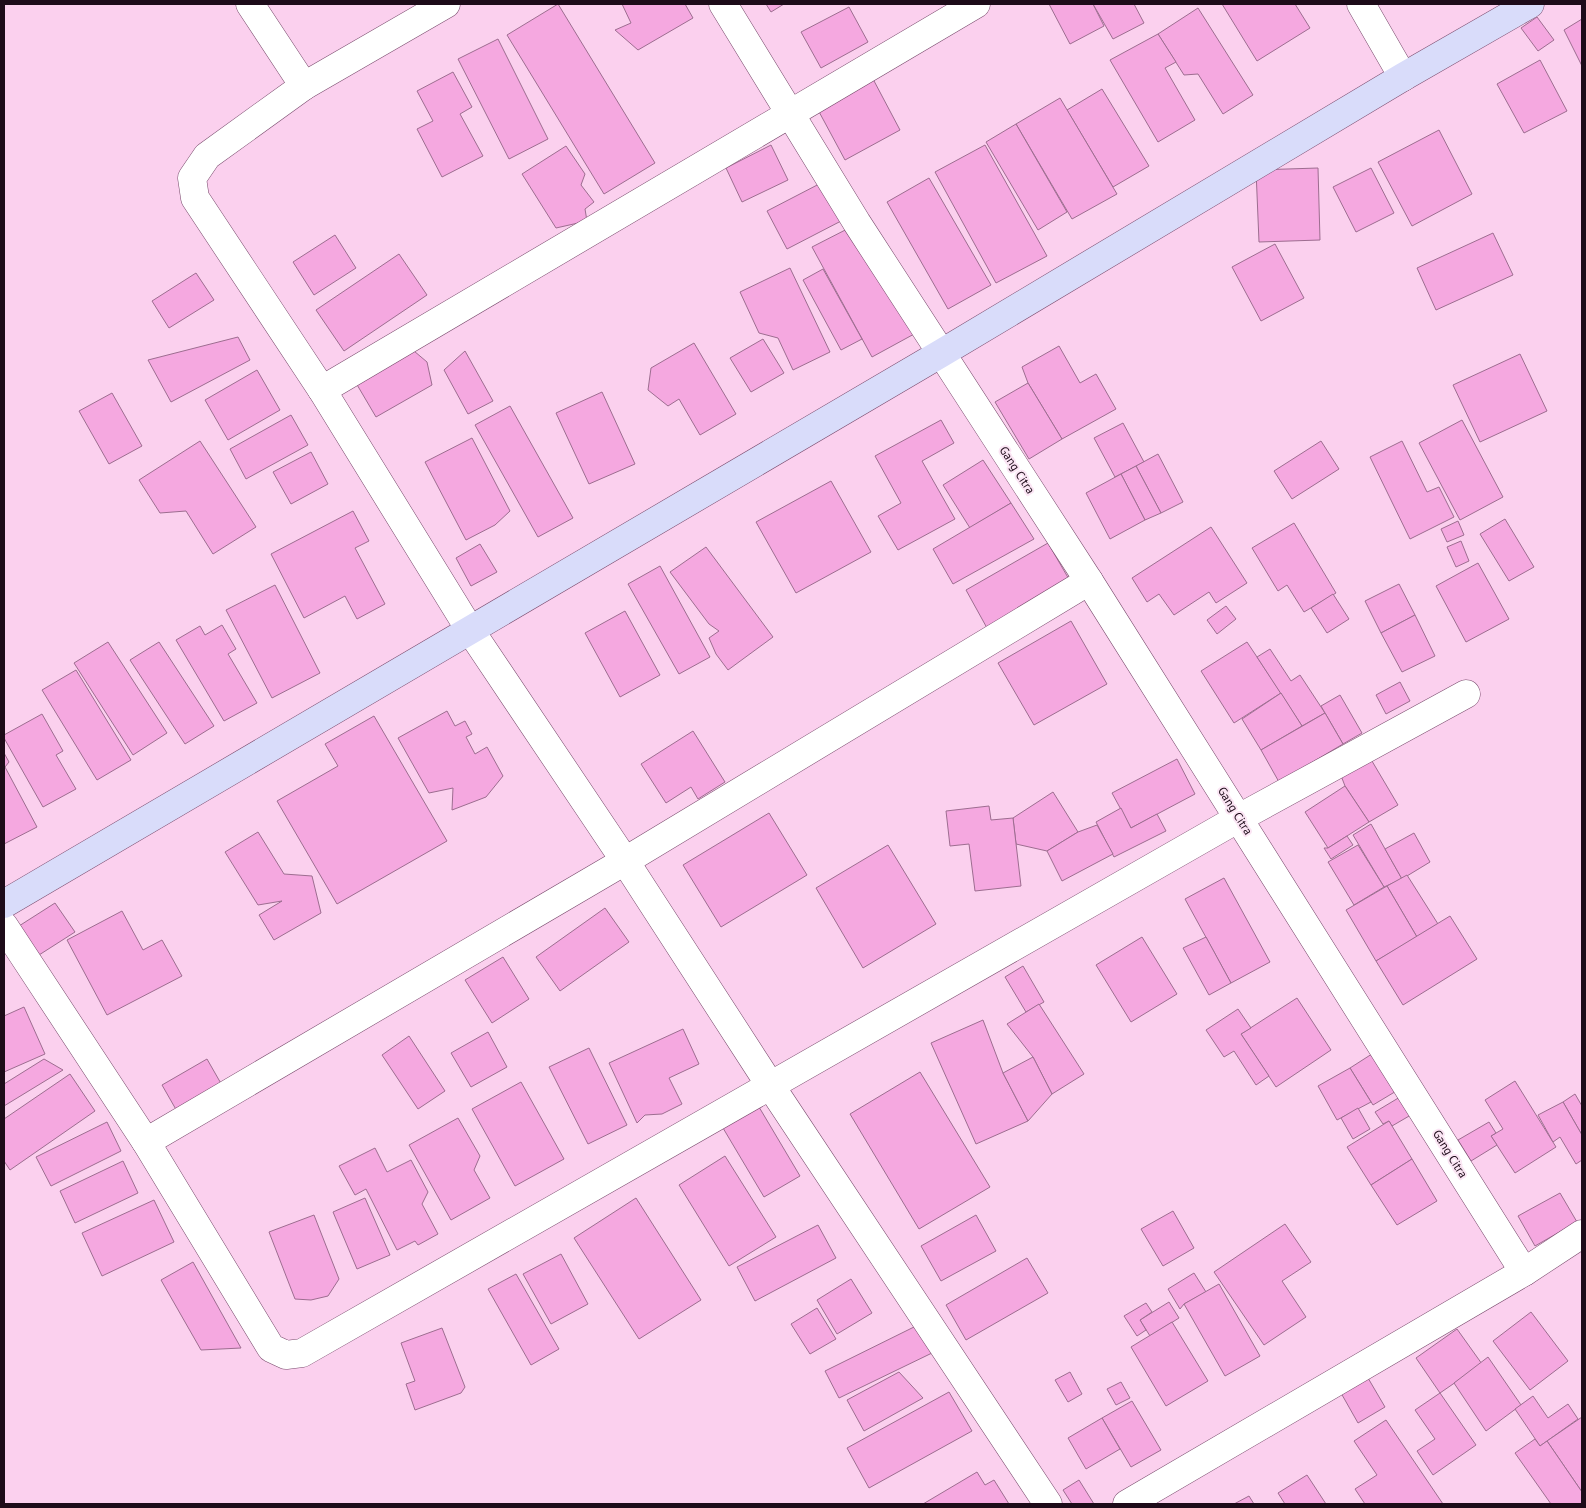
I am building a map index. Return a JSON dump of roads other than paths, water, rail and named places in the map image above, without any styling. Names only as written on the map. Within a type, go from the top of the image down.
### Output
[{"type":"street","points":[[250,4],[304,86]]},
{"type":"street","points":[[446,4],[304,86],[207,156],[192,178],[195,198],[322,390],[470,630],[625,861],[770,1085],[1048,1504]]},
{"type":"street","name":"Gang Citra","points":[[723,4],[857,223],[940,354],[1089,581],[1524,1272]]},
{"type":"street","points":[[322,390],[976,4]]},
{"type":"street","points":[[1360,4],[1403,77]]},
{"type":"street","points":[[4,904],[940,354],[1403,77],[1530,4]]},
{"type":"street","points":[[146,1142],[625,861],[1089,581]]},
{"type":"street","points":[[4,926],[146,1142],[270,1348],[286,1355],[302,1353],[1239,818],[1466,694]]},
{"type":"street","points":[[1127,1504],[1524,1272],[1582,1234]]}]
